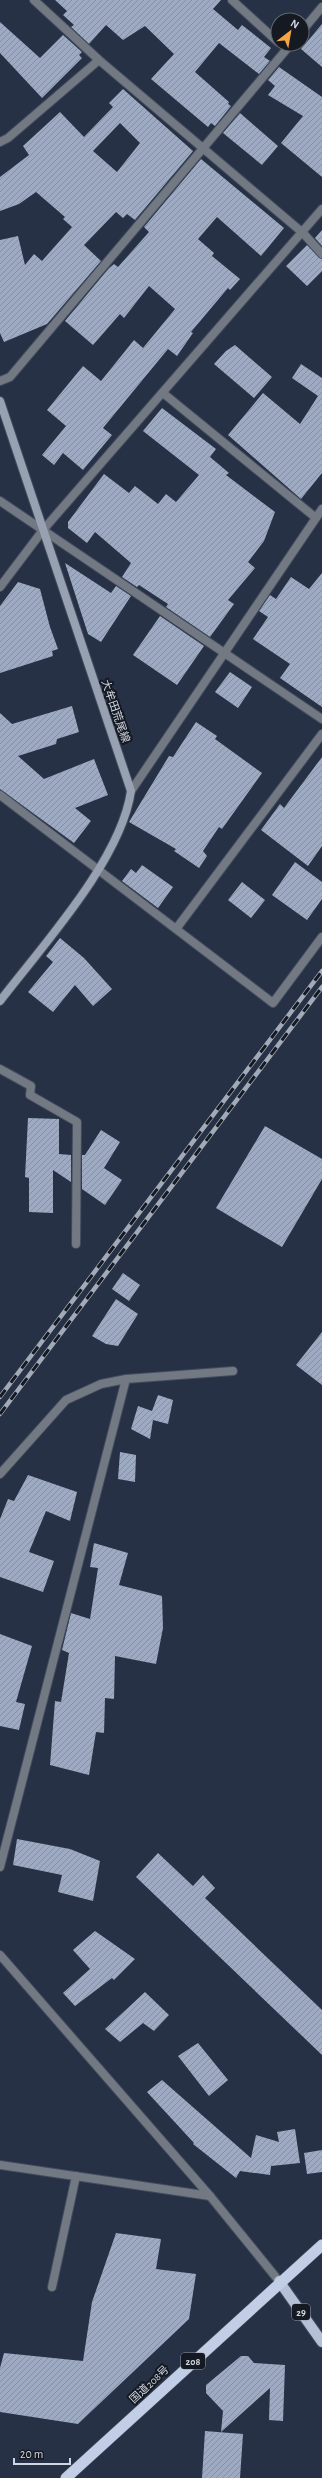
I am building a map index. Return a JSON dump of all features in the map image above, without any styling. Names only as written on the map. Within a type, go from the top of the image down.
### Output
[{"type":"highway","name":"国道208号","points":[[66,2478],[279,2281],[322,2245]]},
{"type":"main road","name":"大牟田荒尾線","points":[[0,401],[131,791],[129,809],[99,870],[0,1001]]},
{"type":"main road","name":"29","points":[[279,2281],[322,2342]]},
{"type":"street","points":[[34,0],[99,60],[303,233],[322,254]]},
{"type":"street","points":[[232,0],[270,35]]},
{"type":"street","points":[[310,21],[322,7]]},
{"type":"street","points":[[0,381],[10,377],[204,149],[281,52]]},
{"type":"street","points":[[0,142],[8,138],[99,60]]},
{"type":"street","points":[[0,587],[43,530],[303,233],[322,209]]},
{"type":"street","points":[[163,393],[316,518]]},
{"type":"street","points":[[0,501],[322,719]]},
{"type":"street","points":[[131,791],[226,654],[322,509]]},
{"type":"street","points":[[176,929],[322,734]]},
{"type":"street","points":[[0,794],[273,1003],[322,937]]},
{"type":"street","points":[[0,1068],[31,1086],[30,1095],[77,1122],[76,1244]]},
{"type":"street","points":[[0,1474],[66,1400],[101,1384],[126,1379],[233,1371]]},
{"type":"street","points":[[0,1867],[126,1379]]},
{"type":"street","points":[[0,1955],[210,2196],[279,2281]]},
{"type":"street","points":[[0,2164],[210,2196]]},
{"type":"street","points":[[52,2287],[76,2176]]},
{"type":"building","points":[[55,0],[221,0],[213,9],[238,30],[242,25],[270,47],[264,57],[270,61],[259,74],[219,43],[195,72],[229,102],[228,104],[231,106],[215,126],[211,123],[208,127],[151,79],[174,54],[145,26],[123,40],[106,25],[89,44],[71,27],[74,25],[63,15],[67,11]]},
{"type":"building","points":[[0,22],[40,58],[63,35],[82,52],[79,55],[82,58],[42,98],[0,53]]},
{"type":"building","points":[[322,24],[322,67],[304,52],[310,52],[310,38]]},
{"type":"building","points":[[279,67],[322,97],[322,177],[281,143],[303,116],[268,95],[275,86],[268,80]]},
{"type":"building","points":[[123,89],[193,151],[135,220],[127,214],[123,218],[116,212],[84,245],[101,261],[47,324],[4,342],[0,333],[0,240],[18,236],[25,265],[34,254],[42,261],[72,227],[63,219],[65,217],[36,192],[19,204],[0,211],[0,177],[29,155],[23,146],[60,112],[84,137],[113,107],[109,103]],"holes":[[[120,123],[140,143],[117,172],[93,151]]]},
{"type":"building","points":[[240,113],[278,146],[262,165],[223,133]]},
{"type":"building","points":[[201,159],[284,228],[261,256],[217,217],[198,239],[214,253],[212,256],[240,279],[230,290],[228,288],[191,332],[193,333],[177,356],[168,349],[103,428],[112,435],[83,470],[63,453],[54,465],[42,455],[66,426],[47,410],[83,366],[101,381],[134,340],[143,348],[175,309],[149,286],[124,318],[120,314],[93,345],[65,321],[109,268],[114,264],[118,267],[149,232],[144,227]]},
{"type":"building","points":[[322,230],[322,246],[315,238]]},
{"type":"building","points":[[307,245],[322,259],[322,271],[307,286],[286,266]]},
{"type":"building","points":[[235,345],[272,377],[254,398],[214,364],[226,351]]},
{"type":"building","points":[[301,364],[322,378],[322,473],[301,499],[228,435],[263,393],[300,424],[318,396],[292,378]]},
{"type":"building","points":[[162,408],[216,449],[210,457],[229,473],[226,475],[275,512],[264,541],[248,562],[255,568],[228,600],[234,604],[210,637],[166,607],[168,604],[139,585],[137,587],[122,577],[131,563],[95,532],[87,543],[68,528],[68,522],[104,474],[129,493],[135,486],[158,504],[166,494],[176,502],[199,475],[143,431]]},
{"type":"building","points":[[65,563],[111,593],[116,586],[131,596],[101,642],[88,634]]},
{"type":"building","points":[[322,573],[322,707],[280,678],[290,664],[253,639],[268,617],[259,611],[270,595],[276,599],[291,577],[309,589]]},
{"type":"building","points":[[18,582],[40,589],[50,627],[58,649],[52,651],[53,656],[0,673],[0,606]]},
{"type":"building","points":[[160,616],[204,646],[177,685],[133,655]]},
{"type":"building","points":[[230,672],[252,687],[238,708],[215,692]]},
{"type":"building","points":[[72,706],[79,732],[57,739],[56,744],[18,756],[44,779],[94,759],[108,795],[75,808],[91,821],[74,843],[0,789],[0,713],[12,724]]},
{"type":"building","points":[[196,722],[217,736],[215,739],[262,773],[222,829],[219,827],[203,851],[207,856],[199,868],[174,851],[176,849],[129,822],[169,756],[173,757]]},
{"type":"building","points":[[322,757],[322,846],[308,866],[261,830],[280,804],[284,808]]},
{"type":"building","points":[[295,862],[322,882],[322,899],[307,920],[272,895]]},
{"type":"building","points":[[142,865],[173,887],[158,908],[122,881],[131,869],[136,873]]},
{"type":"building","points":[[242,882],[265,900],[251,918],[228,900]]},
{"type":"building","points":[[60,938],[84,958],[112,989],[93,1006],[75,985],[53,1012],[28,992],[53,962],[46,956]]},
{"type":"building","points":[[28,1118],[59,1119],[59,1154],[71,1155],[71,1182],[53,1170],[53,1213],[29,1212],[29,1178],[25,1177]]},
{"type":"building","points":[[265,1126],[322,1159],[322,1179],[282,1247],[216,1208]]},
{"type":"building","points":[[101,1130],[120,1142],[104,1168],[122,1180],[105,1205],[82,1189],[82,1155],[85,1155]]},
{"type":"building","points":[[123,1273],[140,1285],[129,1301],[112,1289]]},
{"type":"building","points":[[116,1299],[138,1314],[118,1346],[106,1344],[92,1336]]},
{"type":"building","points":[[322,1332],[322,1385],[296,1365]]},
{"type":"building","points":[[158,1395],[173,1400],[168,1424],[153,1420],[150,1439],[131,1429],[138,1406],[152,1411]]},
{"type":"building","points":[[120,1452],[136,1455],[135,1482],[118,1479]]},
{"type":"building","points":[[28,1475],[77,1492],[70,1521],[46,1511],[29,1552],[54,1561],[43,1592],[0,1577],[0,1519],[8,1499],[14,1501]]},
{"type":"building","points":[[94,1543],[128,1553],[119,1585],[162,1596],[163,1628],[156,1664],[115,1656],[114,1699],[105,1698],[104,1733],[96,1732],[89,1775],[50,1765],[55,1701],[61,1702],[69,1653],[62,1650],[71,1613],[90,1619],[98,1568],[90,1567]]},
{"type":"building","points":[[0,1634],[32,1646],[16,1702],[25,1704],[19,1730],[0,1726]]},
{"type":"building","points":[[17,1839],[70,1849],[100,1861],[93,1901],[58,1892],[62,1875],[13,1865]]},
{"type":"building","points":[[158,1853],[193,1886],[203,1875],[215,1888],[205,1898],[322,2010],[322,2055],[136,1877]]},
{"type":"building","points":[[95,1931],[135,1959],[114,1980],[112,1978],[75,2006],[63,1993],[90,1969],[73,1950]]},
{"type":"building","points":[[145,1992],[169,2015],[154,2031],[143,2023],[120,2042],[105,2029]]},
{"type":"building","points":[[198,2043],[228,2080],[209,2096],[178,2056]]},
{"type":"building","points":[[162,2080],[251,2158],[256,2135],[279,2142],[277,2132],[295,2129],[300,2163],[271,2166],[270,2175],[240,2171],[236,2178],[193,2144],[194,2143],[147,2092]]},
{"type":"building","points":[[322,2150],[322,2172],[307,2174],[304,2153]]},
{"type":"building","points":[[116,2233],[161,2239],[156,2269],[196,2274],[189,2319],[78,2424],[0,2412],[0,2368],[4,2353],[83,2361],[92,2302]]},
{"type":"building","points":[[241,2356],[248,2356],[254,2363],[285,2365],[283,2421],[269,2420],[270,2388],[221,2432],[223,2411],[206,2393],[206,2385]]},
{"type":"building","points":[[205,2431],[243,2434],[240,2478],[202,2478]]},
{"type":"railway","points":[[0,1397],[322,971]]},
{"type":"railway","points":[[0,1414],[322,987]]}]
